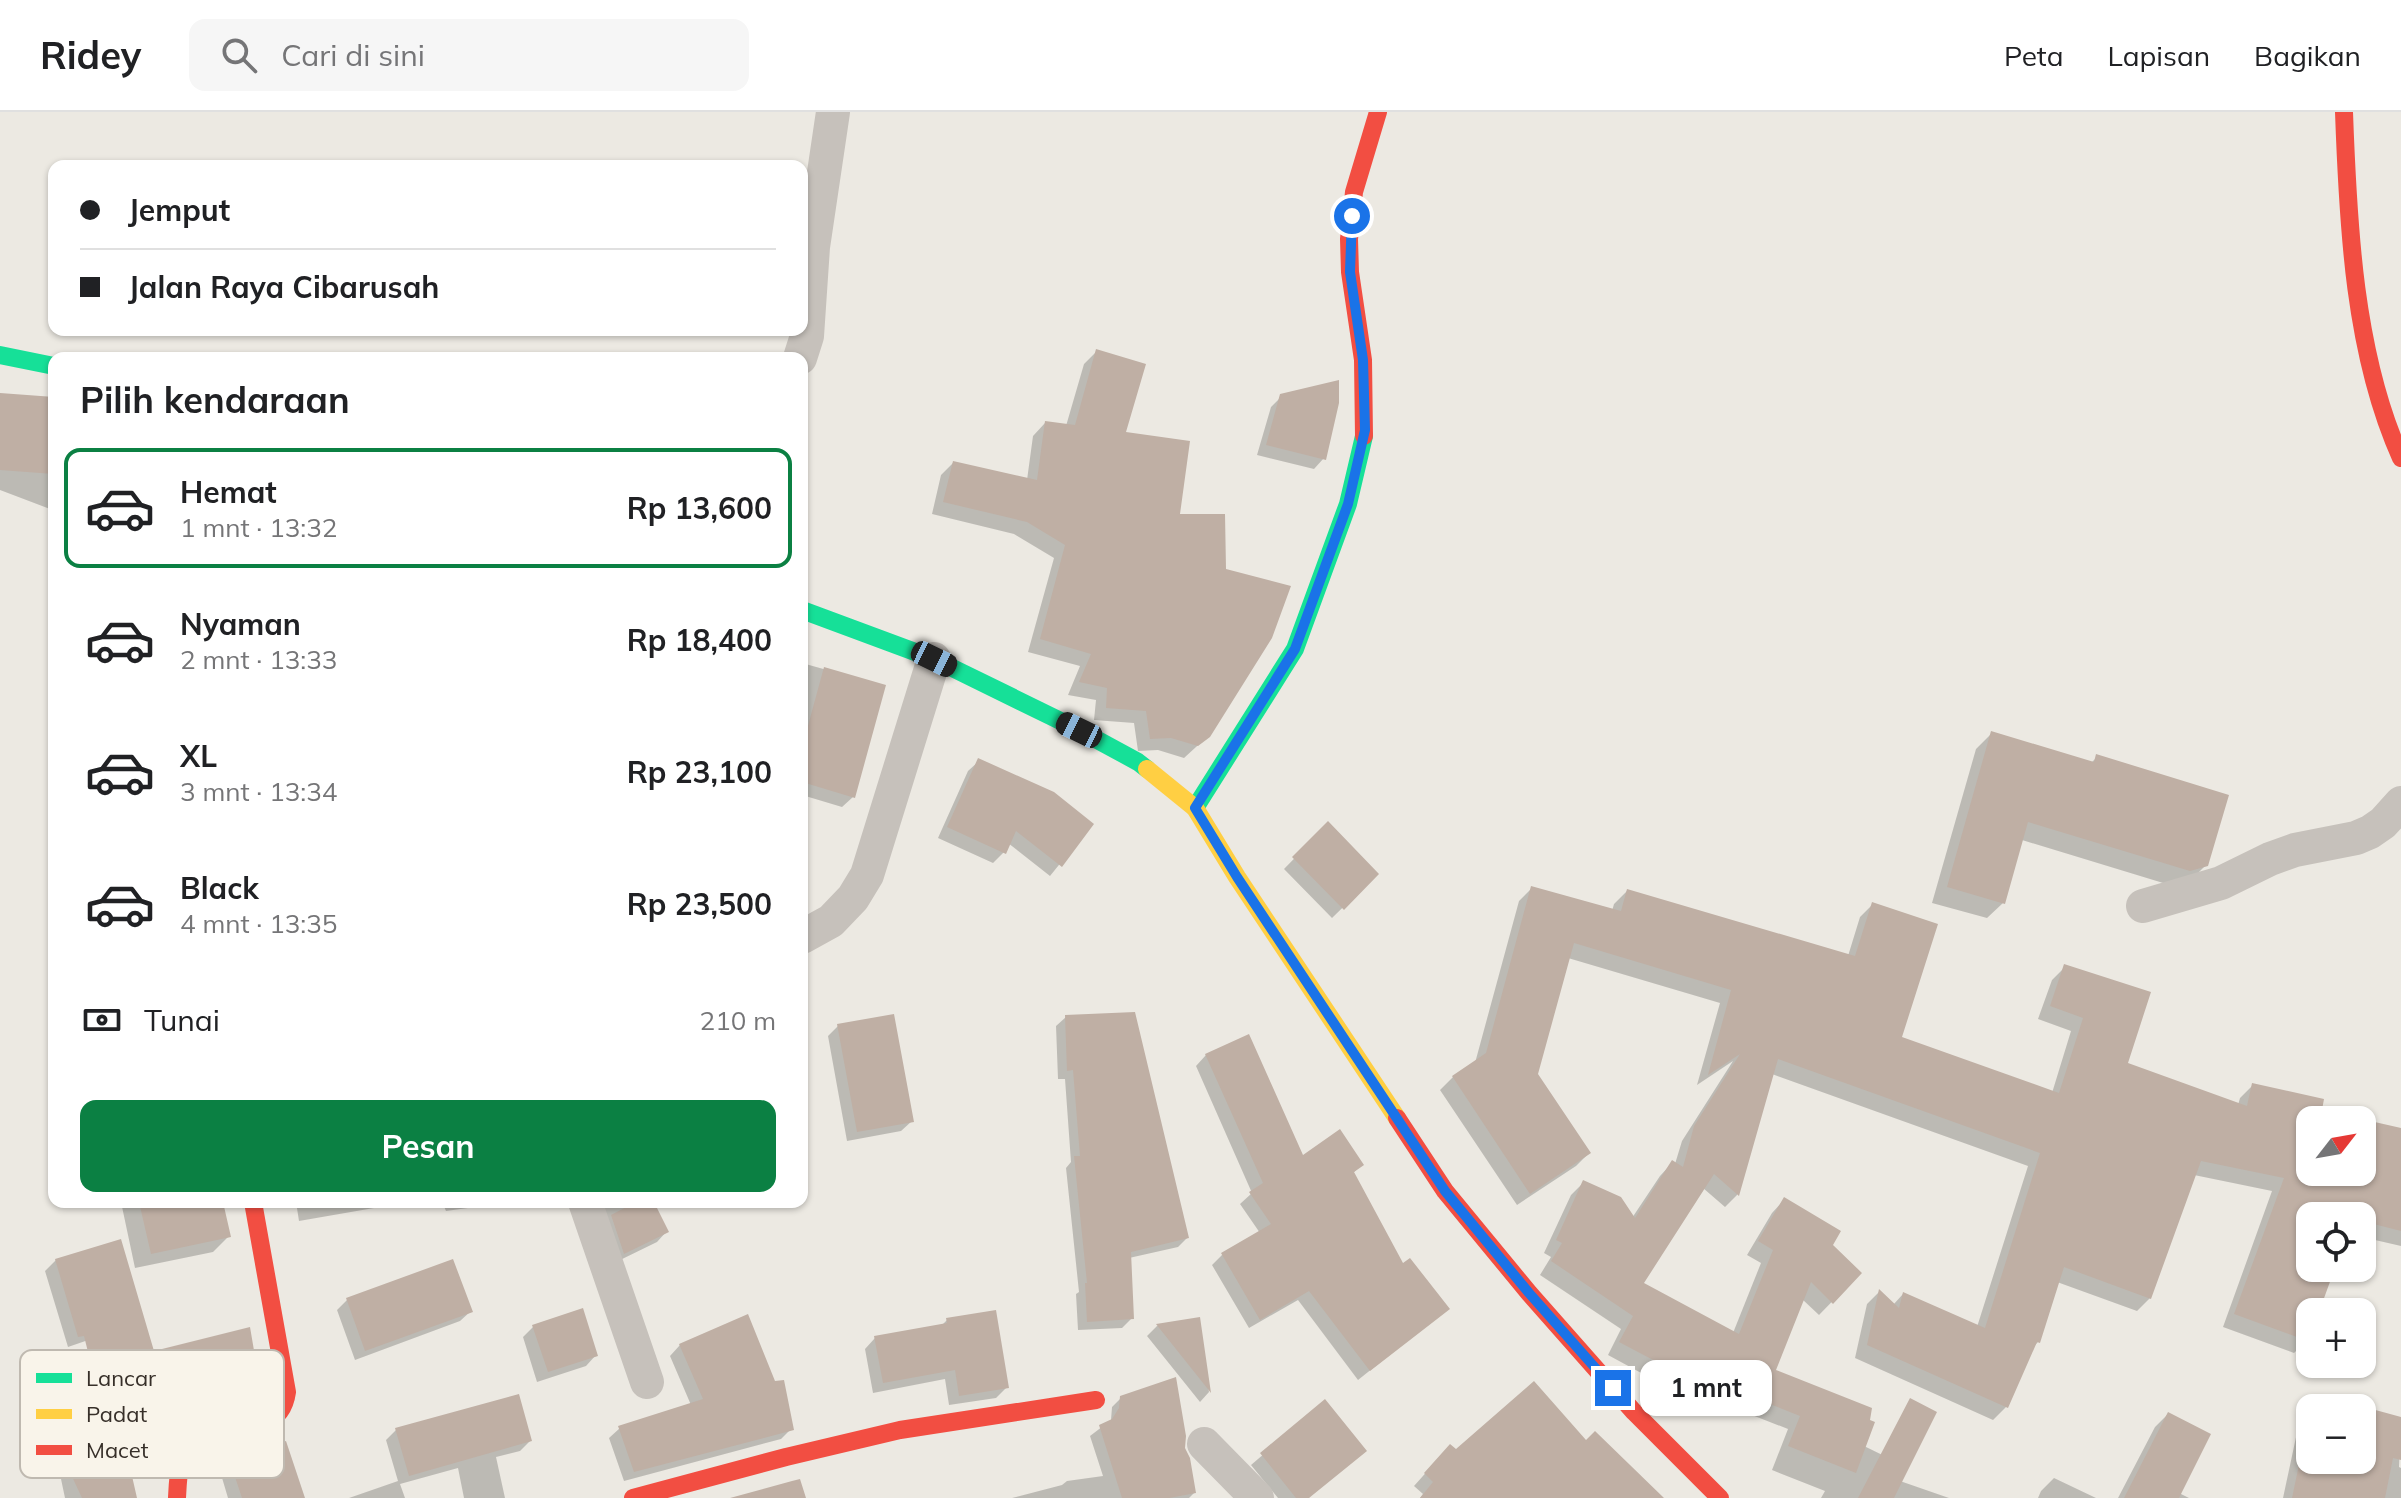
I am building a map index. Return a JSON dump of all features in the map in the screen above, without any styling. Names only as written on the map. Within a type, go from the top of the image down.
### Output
[{"type":"street","points":[[808,321],[813,247],[833,112]]},
{"type":"street","points":[[1195,808],[1295,649],[1348,504],[1365,430],[1363,360],[1350,272],[1349,239],[1354,192],[1378,112]]},
{"type":"street","points":[[2344,112],[2354,273],[2367,348],[2392,405],[2388,430],[2401,458]]},
{"type":"street","points":[[0,355],[48,365]]},
{"type":"street","points":[[808,612],[934,659],[1079,730],[1138,762],[1195,808],[1245,889],[1445,1191],[1529,1293],[1624,1400],[1720,1498]]},
{"type":"street","points":[[808,934],[831,921],[853,898],[867,875],[934,659]]},
{"type":"street","points":[[2143,906],[2221,883],[2295,850],[2356,838],[2383,823],[2401,803]]},
{"type":"street","points":[[254,1208],[279,1350]]},
{"type":"street","points":[[587,1208],[647,1382]]},
{"type":"street","points":[[284,1375],[287,1392],[284,1408]]},
{"type":"street","points":[[633,1498],[900,1430],[1096,1400]]},
{"type":"street","points":[[1204,1444],[1257,1498]]},
{"type":"street","points":[[177,1498],[178,1478]]},
{"type":"building","points":[[1096,349],[1146,364],[1126,432],[1190,441],[1180,514],[1225,514],[1226,569],[1291,586],[1272,638],[1210,737],[1198,746],[1171,738],[1150,739],[1146,711],[1106,708],[1107,688],[1079,682],[1091,654],[1040,639],[1065,545],[1027,522],[943,502],[953,461],[1037,480],[1045,421],[1075,425]]},
{"type":"building","points":[[1339,380],[1339,403],[1326,460],[1266,445],[1280,394]]},
{"type":"building","points":[[0,393],[48,397],[48,474],[0,470]]},
{"type":"building","points":[[824,667],[886,685],[855,798],[808,784],[808,726]]},
{"type":"building","points":[[1991,731],[2094,762],[2096,754],[2229,795],[2208,866],[2190,871],[2028,822],[2005,904],[1947,887]]},
{"type":"building","points":[[978,758],[1054,792],[1094,824],[1062,867],[1016,831],[1006,854],[947,827]]},
{"type":"building","points":[[1328,821],[1379,874],[1344,910],[1292,857]]},
{"type":"building","points":[[1531,886],[1621,911],[1627,889],[1855,956],[1872,902],[1938,924],[1902,1037],[2059,1093],[2083,1018],[2050,1006],[2064,964],[2151,992],[2128,1063],[2247,1106],[2252,1083],[2324,1099],[2323,1106],[2296,1106],[2296,1186],[2376,1186],[2376,1122],[2401,1128],[2401,1231],[2376,1225],[2376,1202],[2296,1202],[2296,1282],[2330,1282],[2324,1298],[2296,1298],[2296,1337],[2234,1314],[2284,1178],[2201,1161],[2151,1299],[2064,1267],[2040,1343],[2037,1342],[2008,1408],[1867,1345],[1879,1289],[1899,1308],[1903,1292],[1985,1328],[2040,1153],[1778,1059],[1739,1196],[1714,1174],[1644,1283],[1739,1334],[1773,1250],[1758,1241],[1784,1197],[1841,1231],[1833,1245],[1862,1273],[1833,1304],[1811,1282],[1776,1370],[1872,1408],[1870,1420],[1875,1422],[1856,1473],[1788,1446],[1800,1416],[1696,1375],[1693,1381],[1619,1342],[1633,1316],[1551,1261],[1562,1243],[1556,1240],[1583,1180],[1621,1197],[1635,1218],[1672,1160],[1683,1167],[1694,1126],[1740,1054],[1708,1075],[1731,990],[1574,943],[1538,1074],[1591,1153],[1530,1194],[1452,1076],[1486,1053]]},
{"type":"building","points":[[1135,1012],[1189,1238],[1131,1252],[1134,1319],[1087,1322],[1087,1283],[1074,1156],[1080,1156],[1073,1070],[1067,1071],[1065,1015]]},
{"type":"building","points":[[894,1014],[914,1122],[857,1132],[837,1024]]},
{"type":"building","points":[[1249,1034],[1303,1155],[1340,1129],[1364,1165],[1354,1172],[1403,1263],[1410,1258],[1450,1309],[1370,1371],[1309,1291],[1260,1320],[1221,1253],[1271,1224],[1249,1192],[1263,1183],[1205,1054]]},
{"type":"building","points":[[140,1208],[224,1208],[231,1237],[151,1254]]},
{"type":"building","points":[[624,1208],[657,1208],[669,1232],[624,1254],[611,1215]]},
{"type":"building","points":[[121,1239],[154,1350],[88,1350],[84,1336],[78,1337],[55,1259]]},
{"type":"building","points":[[453,1259],[473,1312],[365,1351],[346,1298]]},
{"type":"building","points":[[583,1308],[598,1356],[548,1372],[532,1325]]},
{"type":"building","points":[[996,1310],[1009,1388],[959,1396],[955,1370],[883,1383],[874,1336],[947,1323],[946,1318]]},
{"type":"building","points":[[748,1314],[775,1381],[784,1380],[794,1430],[634,1472],[618,1426],[703,1399],[679,1344]]},
{"type":"building","points":[[1200,1317],[1211,1393],[1156,1324]]},
{"type":"building","points":[[250,1327],[254,1350],[158,1350]]},
{"type":"building","points":[[1176,1377],[1186,1436],[1185,1448],[1190,1458],[1196,1493],[1169,1498],[1122,1498],[1099,1425],[1112,1419],[1119,1408],[1120,1396]]},
{"type":"building","points":[[1534,1381],[1586,1440],[1595,1431],[1664,1498],[1420,1498],[1433,1482],[1424,1473],[1450,1444],[1456,1449]]},
{"type":"building","points":[[519,1394],[532,1441],[409,1476],[395,1428]]},
{"type":"building","points":[[1910,1398],[1937,1412],[1894,1498],[1858,1498]]},
{"type":"building","points":[[1325,1399],[1367,1451],[1309,1498],[1296,1498],[1260,1453]]},
{"type":"building","points":[[2376,1410],[2401,1417],[2401,1460],[2393,1458],[2385,1498],[2292,1498],[2297,1474],[2376,1474]]},
{"type":"building","points":[[2168,1412],[2211,1434],[2179,1498],[2124,1498]]},
{"type":"building","points":[[284,1442],[305,1498],[242,1498],[235,1478],[284,1478]]},
{"type":"building","points":[[73,1478],[132,1478],[137,1498],[82,1498]]},
{"type":"building","points":[[800,1479],[806,1498],[730,1498],[792,1481]]},
{"type":"traffic: fast","points":[[0,355],[48,365]]},
{"type":"traffic: fast","points":[[1195,808],[1295,649],[1348,504],[1364,436]]},
{"type":"traffic: fast","points":[[808,612],[934,659],[1079,730],[1147,769]]},
{"type":"traffic: slow","points":[[1147,769],[1195,808],[1237,877],[1397,1118]]},
{"type":"traffic: jam","points":[[1364,436],[1363,360],[1350,272],[1349,239],[1354,192],[1378,112]]},
{"type":"traffic: jam","points":[[2344,112],[2351,244],[2363,333],[2385,418],[2401,458]]},
{"type":"traffic: jam","points":[[1397,1118],[1445,1191],[1529,1293],[1634,1412],[1720,1498]]},
{"type":"traffic: jam","points":[[254,1208],[279,1350]]},
{"type":"traffic: jam","points":[[284,1375],[287,1392],[284,1404]]},
{"type":"traffic: jam","points":[[633,1498],[900,1430],[1096,1400]]},
{"type":"traffic: jam","points":[[177,1498],[178,1478]]},
{"type":"route","points":[[1352,216],[1350,272],[1363,360],[1365,430],[1348,504],[1295,649],[1195,808],[1237,877],[1445,1191],[1613,1388]]}]
